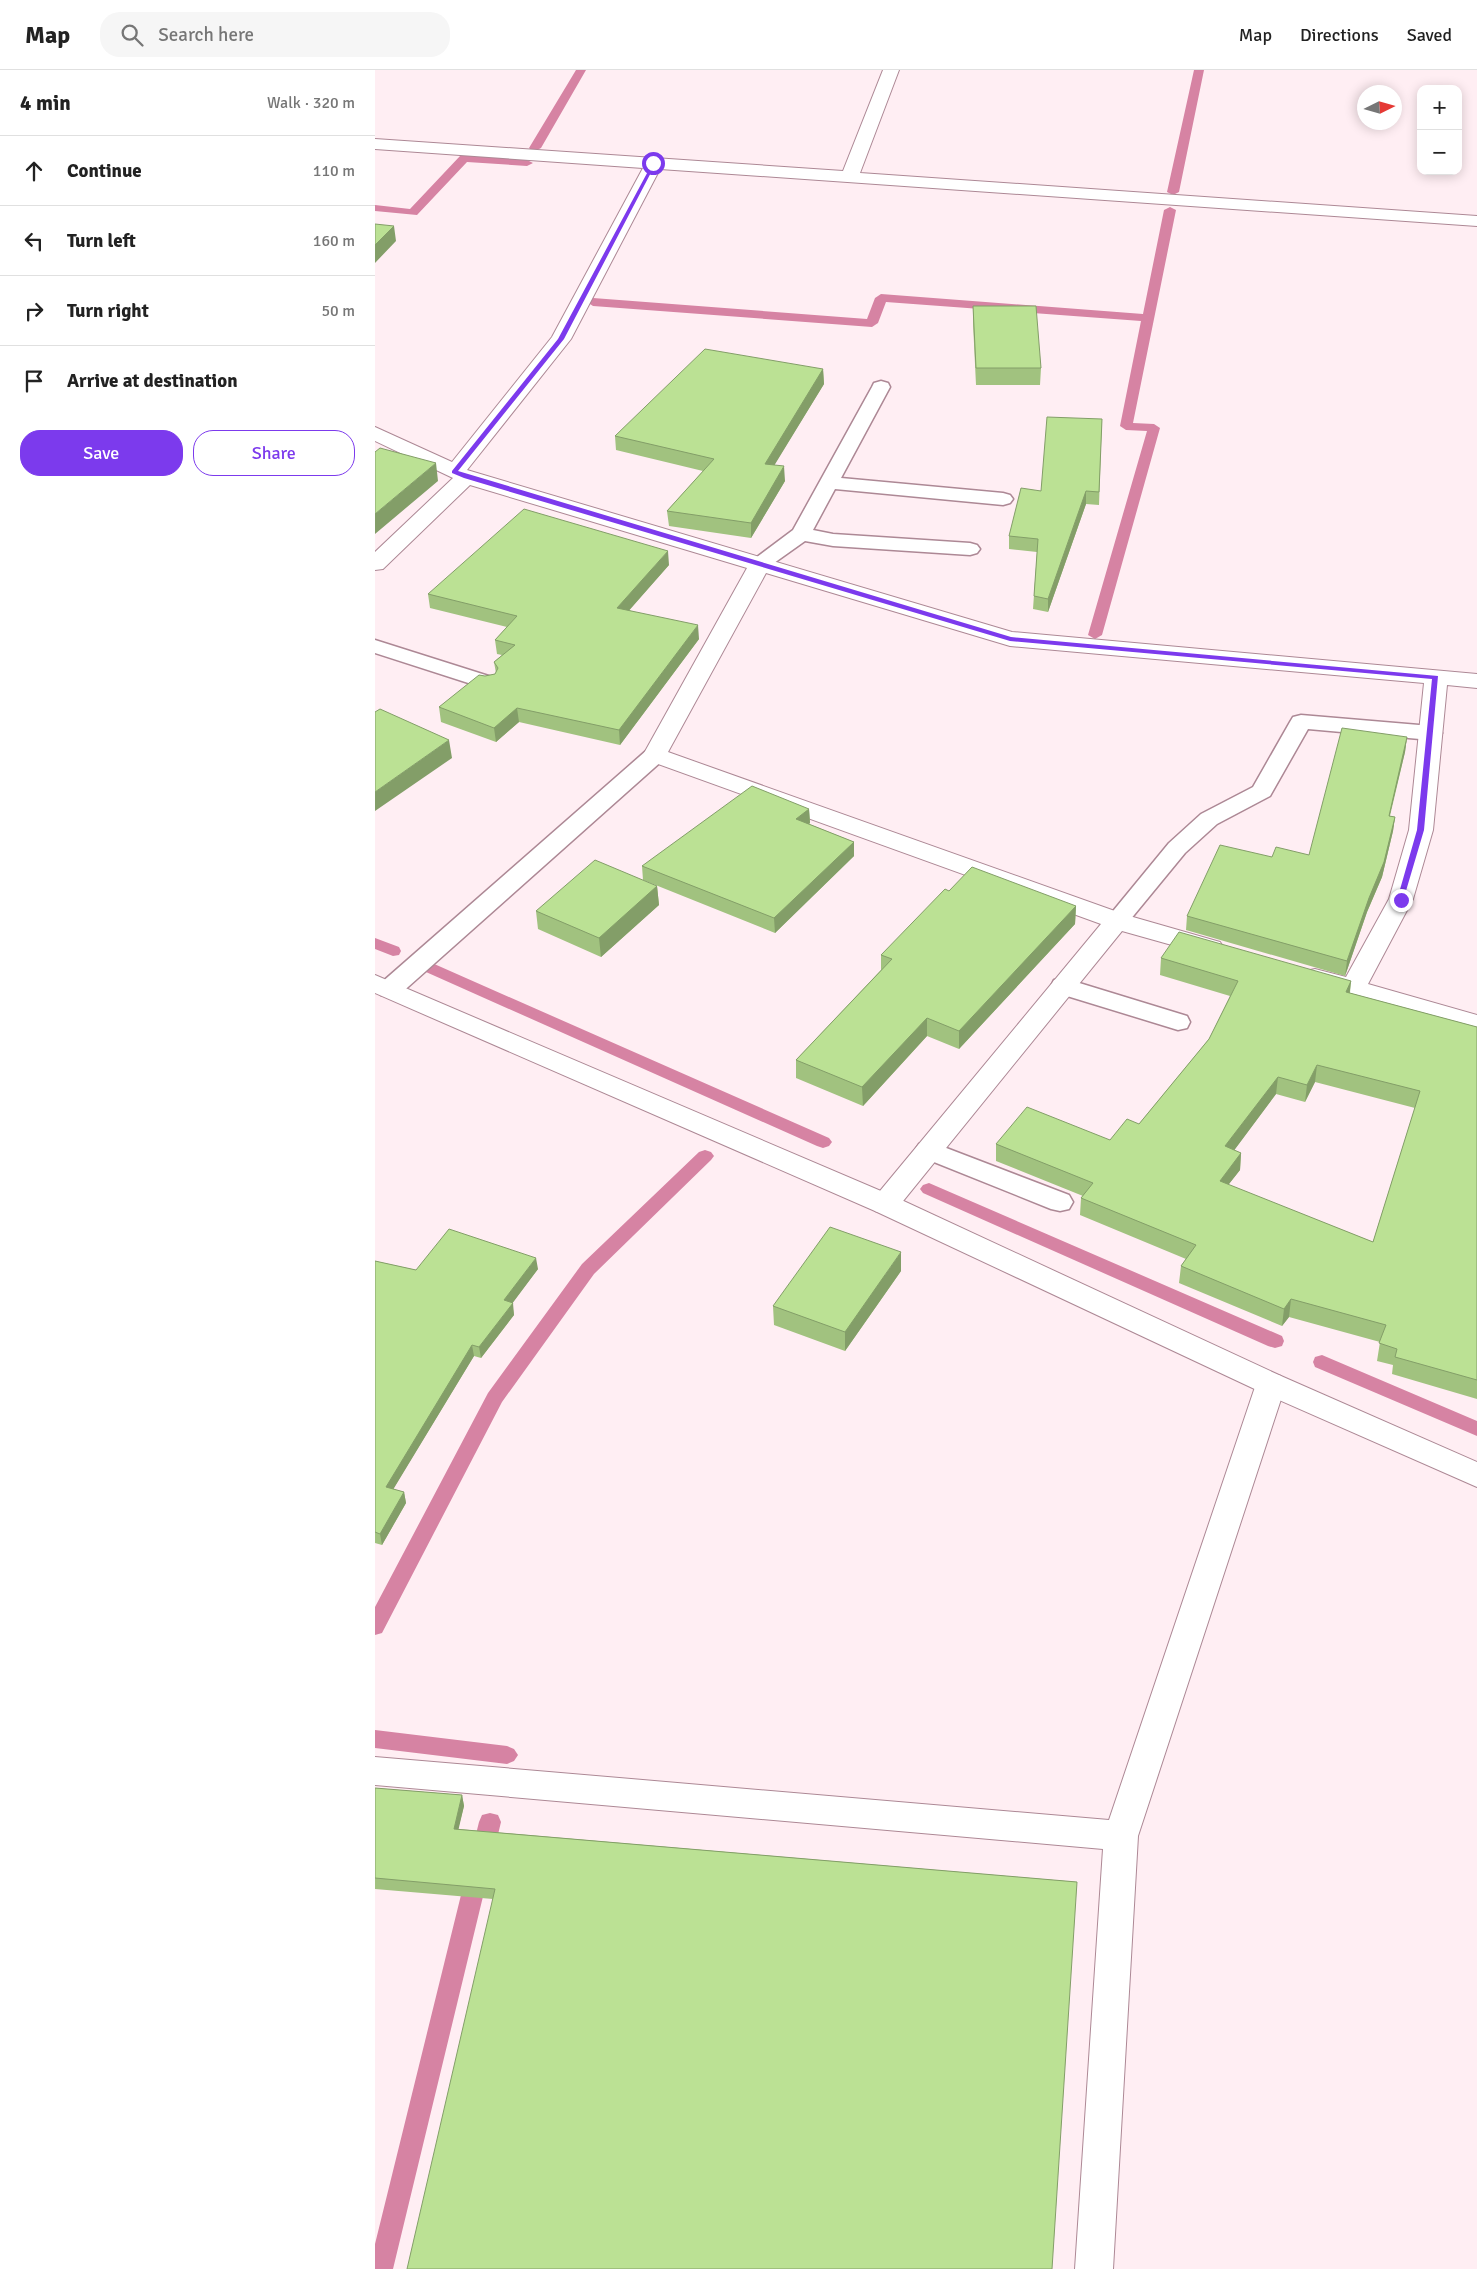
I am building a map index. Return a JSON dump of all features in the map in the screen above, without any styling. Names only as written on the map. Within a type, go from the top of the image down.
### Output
[{"type":"street","points":[[850,177],[891,70]]},
{"type":"street","points":[[375,144],[1477,221]]},
{"type":"street","points":[[375,564],[460,474],[561,339],[653,163]]},
{"type":"street","points":[[375,433],[460,474],[1010,639],[1477,681]]},
{"type":"street","points":[[760,564],[655,755],[1117,921],[1231,953]]},
{"type":"street","points":[[1353,988],[1401,900],[1421,830],[1436,678]]},
{"type":"street","points":[[885,1204],[1117,921]]},
{"type":"street","points":[[1297,972],[1477,1024]]},
{"type":"street","points":[[382,986],[885,1204],[1271,1384],[1477,1475]]},
{"type":"street","points":[[1094,2269],[1121,1836],[1271,1384]]},
{"type":"street","points":[[375,1771],[1121,1836]]},
{"type":"lane","points":[[760,564],[801,534],[881,387]]},
{"type":"lane","points":[[829,482],[1003,499]]},
{"type":"lane","points":[[801,534],[833,540],[970,549]]},
{"type":"lane","points":[[375,646],[487,684]]},
{"type":"lane","points":[[1117,921],[1177,848],[1209,819],[1262,790],[1301,722],[1431,733]]},
{"type":"lane","points":[[382,986],[655,755]]},
{"type":"lane","points":[[1063,986],[1178,1022]]},
{"type":"lane","points":[[928,1150],[1060,1202]]},
{"type":"building","points":[[375,224],[394,226],[375,245]]},
{"type":"building","points":[[973,306],[1036,306],[1041,368],[976,368]]},
{"type":"building","points":[[705,349],[823,369],[765,464],[784,466],[751,523],[667,511],[714,459],[615,436]]},
{"type":"building","points":[[1047,417],[1102,419],[1099,492],[1086,491],[1048,599],[1034,596],[1038,539],[1009,536],[1021,488],[1041,491]]},
{"type":"building","points":[[380,448],[436,463],[375,514],[375,452]]},
{"type":"building","points":[[524,509],[668,551],[617,608],[698,625],[619,730],[517,708],[494,728],[439,707],[479,675],[495,674],[498,668],[494,662],[515,645],[495,640],[517,616],[428,594]]},
{"type":"building","points":[[380,709],[449,740],[375,792],[375,712]]},
{"type":"building","points":[[1342,728],[1407,737],[1389,816],[1395,817],[1384,862],[1347,961],[1187,916],[1220,845],[1272,857],[1276,847],[1309,855]]},
{"type":"building","points":[[752,786],[809,809],[796,819],[854,842],[774,918],[642,866]]},
{"type":"building","points":[[595,860],[657,886],[599,938],[536,911]]},
{"type":"building","points":[[972,867],[1076,906],[959,1031],[927,1018],[862,1087],[796,1060],[892,959],[881,955],[945,889],[949,891]]},
{"type":"building","points":[[1179,932],[1351,981],[1346,992],[1477,1027],[1477,1380],[1395,1357],[1397,1349],[1379,1343],[1386,1325],[1291,1299],[1284,1309],[1181,1266],[1196,1245],[1081,1198],[1093,1183],[996,1144],[1027,1107],[1110,1140],[1127,1119],[1139,1124],[1209,1039],[1238,981],[1161,958]],"holes":[[[1317,1065],[1420,1091],[1373,1242],[1220,1181],[1241,1153],[1225,1146],[1278,1077],[1307,1085]]]},
{"type":"building","points":[[830,1227],[901,1252],[845,1332],[773,1306]]},
{"type":"building","points":[[449,1229],[536,1258],[504,1300],[513,1303],[479,1347],[472,1345],[386,1487],[404,1492],[380,1534],[375,1532],[375,1261],[416,1270]]},
{"type":"building","points":[[375,1788],[462,1795],[454,1829],[1077,1882],[1052,2269],[407,2269],[495,1889],[375,1878]]},
{"type":"waterway","points":[[535,148],[581,70]]},
{"type":"waterway","points":[[1173,192],[1199,70]]},
{"type":"waterway","points":[[375,208],[413,213],[464,158],[527,163]]},
{"type":"waterway","points":[[1148,318],[1170,210]]},
{"type":"waterway","points":[[593,302],[872,323],[881,298],[1148,318]]},
{"type":"waterway","points":[[1095,635],[1154,428],[1126,426],[1148,318]]},
{"type":"waterway","points":[[375,943],[393,951]]},
{"type":"waterway","points":[[432,968],[823,1142]]},
{"type":"waterway","points":[[375,1627],[495,1398],[588,1269],[705,1156]]},
{"type":"waterway","points":[[929,1189],[1275,1341]]},
{"type":"waterway","points":[[1322,1362],[1477,1429]]},
{"type":"waterway","points":[[375,1739],[507,1755]]},
{"type":"waterway","points":[[381,2269],[490,1822]]},
{"type":"route","points":[[653,163],[561,339],[455,472],[466,477],[1010,639],[1436,678],[1421,830],[1401,900]]}]
